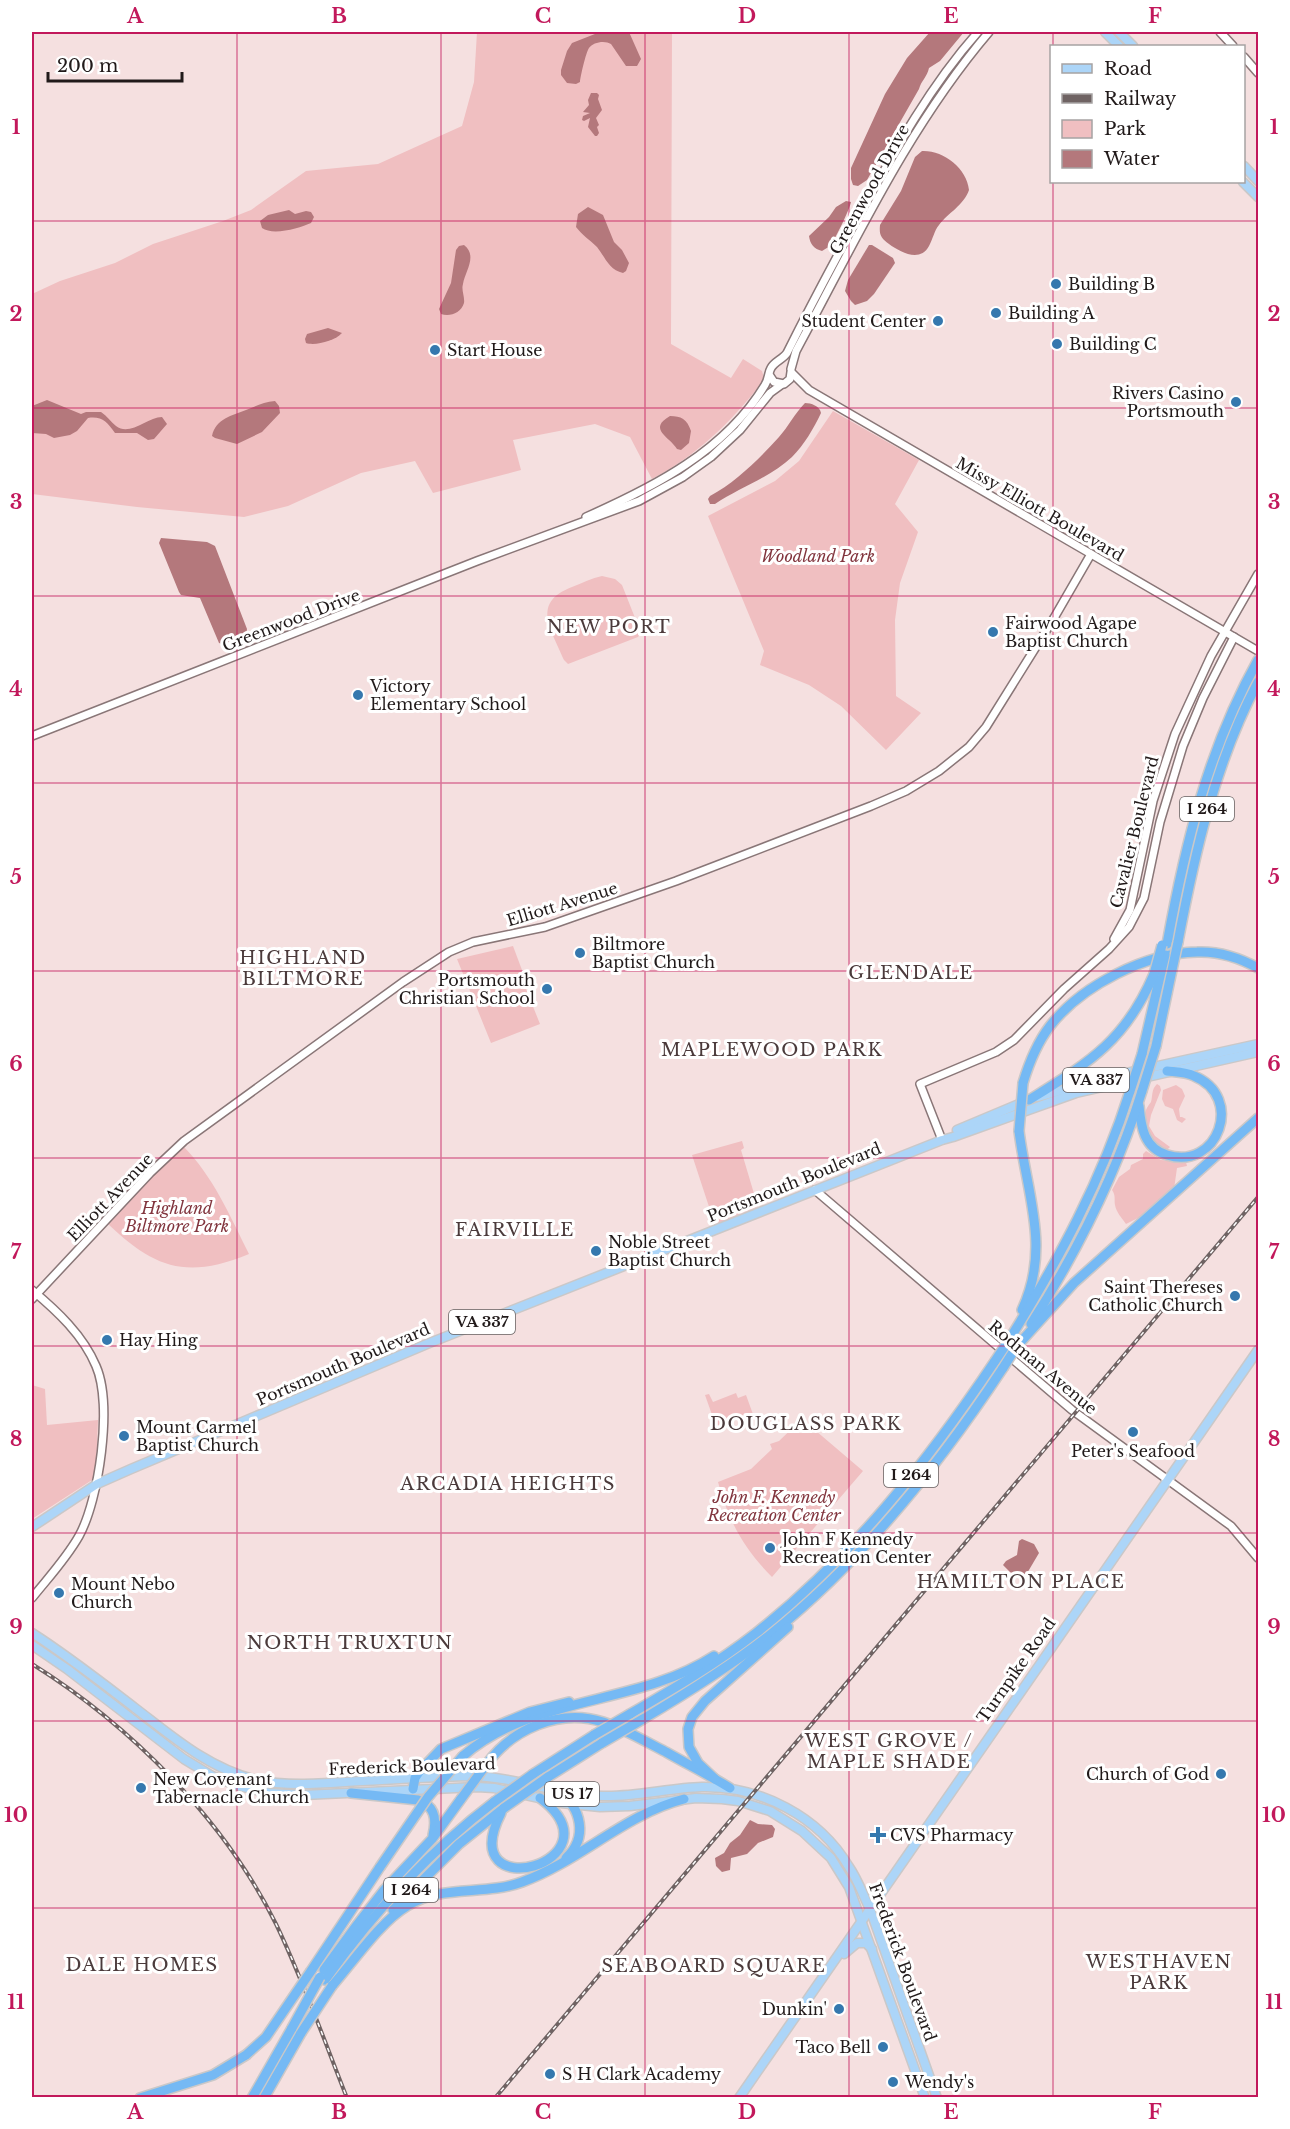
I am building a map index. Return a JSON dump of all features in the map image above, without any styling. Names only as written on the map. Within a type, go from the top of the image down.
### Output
[{"type":"highway","name":"I 264","points":[[266,2097],[326,1981],[417,1884],[459,1844],[504,1808],[602,1743],[700,1685],[796,1613],[845,1567],[925,1475],[1003,1368],[1013,1343],[1101,1170],[1130,1091],[1142,1054],[1157,973],[1185,850],[1206,778],[1226,725],[1257,662]]},
{"type":"highway","name":"I 264","points":[[252,2097],[292,2028],[350,1945],[392,1895],[436,1851],[494,1802],[533,1774],[706,1668],[776,1616],[847,1550],[876,1518],[940,1438],[995,1361],[1013,1343],[1061,1274],[1083,1233],[1107,1182],[1139,1101],[1156,1047],[1199,838],[1233,736],[1258,682]]},
{"type":"highway","points":[[1013,1343],[1030,1289],[1037,1249],[1036,1221],[1019,1131],[1023,1083],[1036,1048],[1051,1025],[1076,1000],[1113,976],[1151,960],[1174,954],[1197,952],[1232,956],[1258,968]]},
{"type":"highway","points":[[1029,1100],[1070,1075],[1106,1048],[1133,1015],[1157,973]]},
{"type":"highway","points":[[1139,1101],[1142,1132],[1150,1144],[1160,1152],[1174,1157],[1186,1157],[1198,1153],[1212,1142],[1219,1130],[1222,1116],[1217,1095],[1208,1084],[1195,1076],[1167,1071]]},
{"type":"highway","points":[[1013,1343],[1074,1283],[1258,1118]]},
{"type":"highway","points":[[715,1779],[698,1763],[689,1747],[687,1729],[692,1717],[705,1701],[807,1609],[845,1567]]},
{"type":"highway","points":[[140,2097],[213,2075],[246,2055],[266,2037],[428,1797],[463,1756],[482,1742],[514,1725],[544,1714],[661,1682],[694,1667],[750,1630],[776,1616]]},
{"type":"highway","points":[[413,1790],[415,1778],[423,1766],[441,1749],[541,1708],[610,1697]]},
{"type":"highway","points":[[326,1981],[364,1916],[432,1839],[499,1749],[521,1732],[548,1721],[578,1718],[605,1723],[640,1739],[730,1788]]},
{"type":"highway","points":[[550,1871],[571,1853],[578,1839],[579,1820],[573,1805],[558,1791]]},
{"type":"highway","points":[[351,1793],[418,1800],[426,1803],[432,1809],[435,1818],[432,1839]]},
{"type":"highway","points":[[504,1808],[492,1834],[493,1851],[506,1865],[518,1869],[530,1868],[550,1858],[559,1848],[563,1836],[562,1823],[557,1812],[540,1798]]},
{"type":"highway","points":[[326,1981],[389,1920],[412,1902],[443,1892],[510,1886],[550,1871],[650,1811],[684,1799]]},
{"type":"main road","points":[[1105,32],[1118,45]]},
{"type":"main road","points":[[1119,32],[1131,45]]},
{"type":"main road","points":[[1245,167],[1258,181]]},
{"type":"main road","points":[[1244,183],[1258,197]]},
{"type":"main road","name":"Portsmouth Boulevard","points":[[942,1140],[951,1133],[1029,1100],[1112,1076],[1258,1044]]},
{"type":"main road","name":"Portsmouth Boulevard","points":[[32,1527],[97,1485],[427,1344],[942,1140],[1076,1093],[1258,1052]]},
{"type":"main road","name":"Turnpike Road","points":[[739,2097],[1258,1350]]},
{"type":"main road","name":"Frederick Boulevard","points":[[32,1633],[71,1659],[187,1748],[236,1774],[257,1780],[286,1784],[327,1784],[415,1778],[496,1777],[578,1795],[606,1796],[693,1788],[730,1788],[763,1797],[785,1807],[821,1832],[849,1866],[870,1909],[937,2097]]},
{"type":"main road","name":"Frederick Boulevard","points":[[32,1645],[67,1669],[184,1759],[212,1776],[239,1786],[269,1793],[303,1795],[477,1786],[573,1805],[616,1807],[710,1798],[738,1801],[759,1807],[786,1820],[814,1840],[836,1865],[849,1887],[926,2097]]},
{"type":"main road","points":[[830,1967],[857,1943],[866,1943],[873,1950]]},
{"type":"street","name":"Greenwood Drive","points":[[778,363],[788,353],[901,139],[934,88],[978,32]]},
{"type":"street","name":"Greenwood Drive","points":[[791,371],[796,351],[916,130],[946,85],[989,32]]},
{"type":"street","points":[[1220,32],[1232,45]]},
{"type":"street","points":[[1245,58],[1258,73]]},
{"type":"street","points":[[778,363],[786,364],[791,371],[790,379],[782,384],[774,382],[770,376],[771,368],[778,363]]},
{"type":"street","name":"Missy Elliott Boulevard","points":[[791,371],[809,390],[1258,651]]},
{"type":"street","name":"Greenwood Drive","points":[[560,530],[668,477],[700,454],[742,416],[770,376]]},
{"type":"street","name":"Greenwood Drive","points":[[32,736],[634,503],[683,477],[721,448],[754,414],[770,393],[782,384]]},
{"type":"street","name":"Missy Elliott Boulevard","points":[[782,384],[809,390]]},
{"type":"street","name":"Elliott Avenue","points":[[33,1294],[184,1141],[449,952],[473,942],[545,927],[676,881],[871,806],[939,771],[969,747],[986,727],[1091,554]]},
{"type":"street","name":"Cavalier Boulevard","points":[[1092,964],[1117,935],[1130,910],[1146,830],[1163,767],[1186,706],[1224,632],[1258,574]]},
{"type":"street","name":"Cavalier Boulevard","points":[[942,1140],[920,1084],[1006,1047],[1123,934],[1140,908],[1175,769],[1203,698],[1234,637]]},
{"type":"street","name":"Rodman Avenue","points":[[815,1190],[1072,1410],[1231,1526],[1258,1558]]},
{"type":"street","points":[[32,1598],[74,1545],[87,1520],[97,1485],[102,1452],[103,1399],[98,1370],[87,1350],[66,1322],[33,1294]]},
{"type":"green space","points":[[477,32],[672,32],[671,344],[731,378],[743,359],[762,371],[764,378],[724,425],[698,449],[652,479],[630,437],[595,424],[513,440],[521,470],[433,493],[415,461],[361,473],[288,506],[244,517],[32,494],[32,294],[60,281],[115,263],[153,244],[251,210],[306,171],[378,164],[462,126],[474,82]]},
{"type":"green space","name":"Woodland Park","points":[[833,411],[919,460],[895,504],[918,532],[900,583],[895,620],[896,696],[921,713],[886,750],[841,706],[809,685],[760,665],[764,651],[708,516],[775,481],[799,461]]},
{"type":"green space","points":[[602,576],[615,579],[622,585],[641,633],[638,637],[568,664],[550,628],[548,609],[551,601],[572,587]]},
{"type":"green space","points":[[513,946],[525,978],[522,979],[540,1024],[491,1043],[457,959]]},
{"type":"green space","points":[[1157,1084],[1161,1090],[1149,1126],[1155,1136],[1170,1147],[1166,1151],[1152,1139],[1145,1122],[1146,1110]]},
{"type":"green space","points":[[1176,1085],[1182,1089],[1185,1096],[1179,1109],[1180,1117],[1186,1119],[1182,1123],[1177,1120],[1173,1109],[1165,1106],[1162,1099],[1163,1090]]},
{"type":"green space","points":[[742,1141],[744,1148],[741,1150],[758,1207],[715,1225],[692,1155]]},
{"type":"green space","name":"Highland Biltmore Park","points":[[183,1146],[212,1183],[249,1254],[207,1266],[172,1265],[140,1250],[107,1223]]},
{"type":"green space","points":[[1146,1151],[1161,1160],[1186,1162],[1187,1166],[1177,1168],[1174,1189],[1144,1215],[1126,1224],[1117,1210],[1112,1190],[1119,1177],[1130,1169],[1131,1165],[1143,1159]]},
{"type":"green space","points":[[32,1385],[45,1389],[47,1425],[98,1420],[96,1469],[92,1480],[32,1519]]},
{"type":"green space","points":[[736,1393],[738,1398],[746,1395],[754,1417],[750,1418],[748,1414],[716,1426],[705,1395],[709,1394],[713,1402]]},
{"type":"green space","name":"John F. Kennedy Recreation Center","points":[[802,1419],[863,1471],[772,1577],[753,1556],[738,1533],[718,1482],[751,1469],[772,1449],[770,1444],[779,1441]]},
{"type":"water","points":[[600,32],[629,32],[641,59],[637,66],[626,66],[611,44],[599,42],[593,44],[588,50],[580,82],[567,83],[561,75],[561,70],[572,43]]},
{"type":"water","points":[[930,32],[964,32],[940,61],[929,68],[867,180],[858,186],[853,185],[851,168],[885,94],[907,58]]},
{"type":"water","points":[[591,93],[599,95],[602,110],[596,118],[599,125],[597,136],[588,127],[590,118],[582,120],[583,116],[590,113],[583,112],[589,105],[588,100]]},
{"type":"water","points":[[922,151],[930,151],[953,162],[964,174],[969,190],[960,205],[937,227],[925,251],[915,255],[904,253],[884,240],[881,236],[880,225],[901,191],[915,157]]},
{"type":"water","points":[[846,201],[851,202],[850,206],[831,245],[822,251],[817,249],[811,244],[809,236],[836,207]]},
{"type":"water","points":[[588,207],[603,215],[614,242],[622,250],[629,263],[623,273],[611,266],[597,247],[576,227],[578,214]]},
{"type":"water","points":[[289,210],[295,214],[311,212],[314,217],[311,223],[294,229],[273,231],[262,228],[260,221],[268,215]]},
{"type":"water","points":[[464,245],[468,249],[470,259],[463,286],[464,303],[455,313],[441,314],[439,309],[451,283],[456,250],[459,246]]},
{"type":"water","points":[[869,245],[893,258],[895,263],[874,294],[867,301],[855,305],[845,291],[848,280]]},
{"type":"water","points":[[328,328],[342,333],[325,342],[306,343],[307,334]]},
{"type":"water","points":[[47,400],[81,414],[101,412],[121,429],[133,428],[162,417],[167,424],[154,439],[148,440],[137,433],[115,433],[104,421],[97,418],[88,418],[77,431],[70,435],[54,438],[46,434],[32,433],[32,406]]},
{"type":"water","points":[[275,401],[280,413],[262,432],[237,444],[212,436],[217,425],[225,418],[260,404]]},
{"type":"water","points":[[805,403],[815,405],[821,413],[801,447],[792,457],[765,476],[715,504],[710,504],[708,499],[710,496],[729,484],[755,462],[779,437]]},
{"type":"water","points":[[670,416],[683,419],[691,431],[689,443],[681,450],[677,449],[660,429],[663,421]]},
{"type":"water","points":[[161,538],[207,542],[215,546],[247,629],[246,635],[222,644],[219,643],[200,598],[181,595],[179,592],[159,543]]},
{"type":"water","points":[[1022,1539],[1034,1544],[1039,1553],[1026,1575],[1020,1577],[1003,1565],[1017,1555],[1019,1541]]},
{"type":"water","points":[[750,1820],[758,1824],[772,1825],[775,1829],[773,1837],[758,1843],[747,1854],[731,1858],[730,1870],[722,1872],[716,1866],[715,1858],[724,1853]]},
{"type":"railway","points":[[495,2098],[1258,1197]]},
{"type":"railway","points":[[32,1664],[68,1688],[139,1745],[202,1812],[230,1848],[255,1885],[286,1945],[347,2098]]},
{"type":"place","name":"Building B","points":[[1056,284]]},
{"type":"place","name":"Building A","points":[[996,313]]},
{"type":"place","name":"Student Center","points":[[938,321]]},
{"type":"place","name":"Building C","points":[[1057,344]]},
{"type":"place","name":"Start House","points":[[435,350]]},
{"type":"place","name":"Rivers Casino Portsmouth","points":[[1236,402]]},
{"type":"place","name":"Fairwood Agape Baptist Church","points":[[993,632]]},
{"type":"place","name":"Victory Elementary School","points":[[358,695]]},
{"type":"place","name":"Biltmore Baptist Church","points":[[580,953]]},
{"type":"place","name":"Portsmouth Christian School","points":[[547,989]]},
{"type":"place","name":"Noble Street Baptist Church","points":[[596,1251]]},
{"type":"place","name":"Saint Thereses Catholic Church","points":[[1235,1296]]},
{"type":"place","name":"Hay Hing","points":[[107,1340]]},
{"type":"place","name":"Peter's Seafood","points":[[1133,1432]]},
{"type":"place","name":"Mount Carmel Baptist Church","points":[[124,1436]]},
{"type":"place","name":"John F Kennedy Recreation Center","points":[[770,1548]]},
{"type":"place","name":"Mount Nebo Church","points":[[59,1593]]},
{"type":"place","name":"Church of God","points":[[1221,1774]]},
{"type":"place","name":"New Covenant Tabernacle Church","points":[[141,1788]]},
{"type":"place","name":"CVS Pharmacy","points":[[878,1835]]},
{"type":"place","name":"Dunkin'","points":[[839,2009]]},
{"type":"place","name":"Taco Bell","points":[[883,2047]]},
{"type":"place","name":"S H Clark Academy","points":[[550,2074]]},
{"type":"place","name":"Wendy's","points":[[893,2082]]},
{"type":"district","name":"NEW PORT","points":[[609,627]]},
{"type":"district","name":"HIGHLAND BILTMORE","points":[[303,968]]},
{"type":"district","name":"GLENDALE","points":[[911,973]]},
{"type":"district","name":"MAPLEWOOD PARK","points":[[772,1050]]},
{"type":"district","name":"FAIRVILLE","points":[[515,1230]]},
{"type":"district","name":"DOUGLASS PARK","points":[[806,1424]]},
{"type":"district","name":"ARCADIA HEIGHTS","points":[[508,1484]]},
{"type":"district","name":"HAMILTON PLACE","points":[[1021,1582]]},
{"type":"district","name":"NORTH TRUXTUN","points":[[350,1643]]},
{"type":"district","name":"WEST GROVE / MAPLE SHADE","points":[[889,1751]]},
{"type":"district","name":"DALE HOMES","points":[[142,1965]]},
{"type":"district","name":"SEABOARD SQUARE","points":[[714,1966]]},
{"type":"district","name":"WESTHAVEN PARK","points":[[1159,1972]]}]
